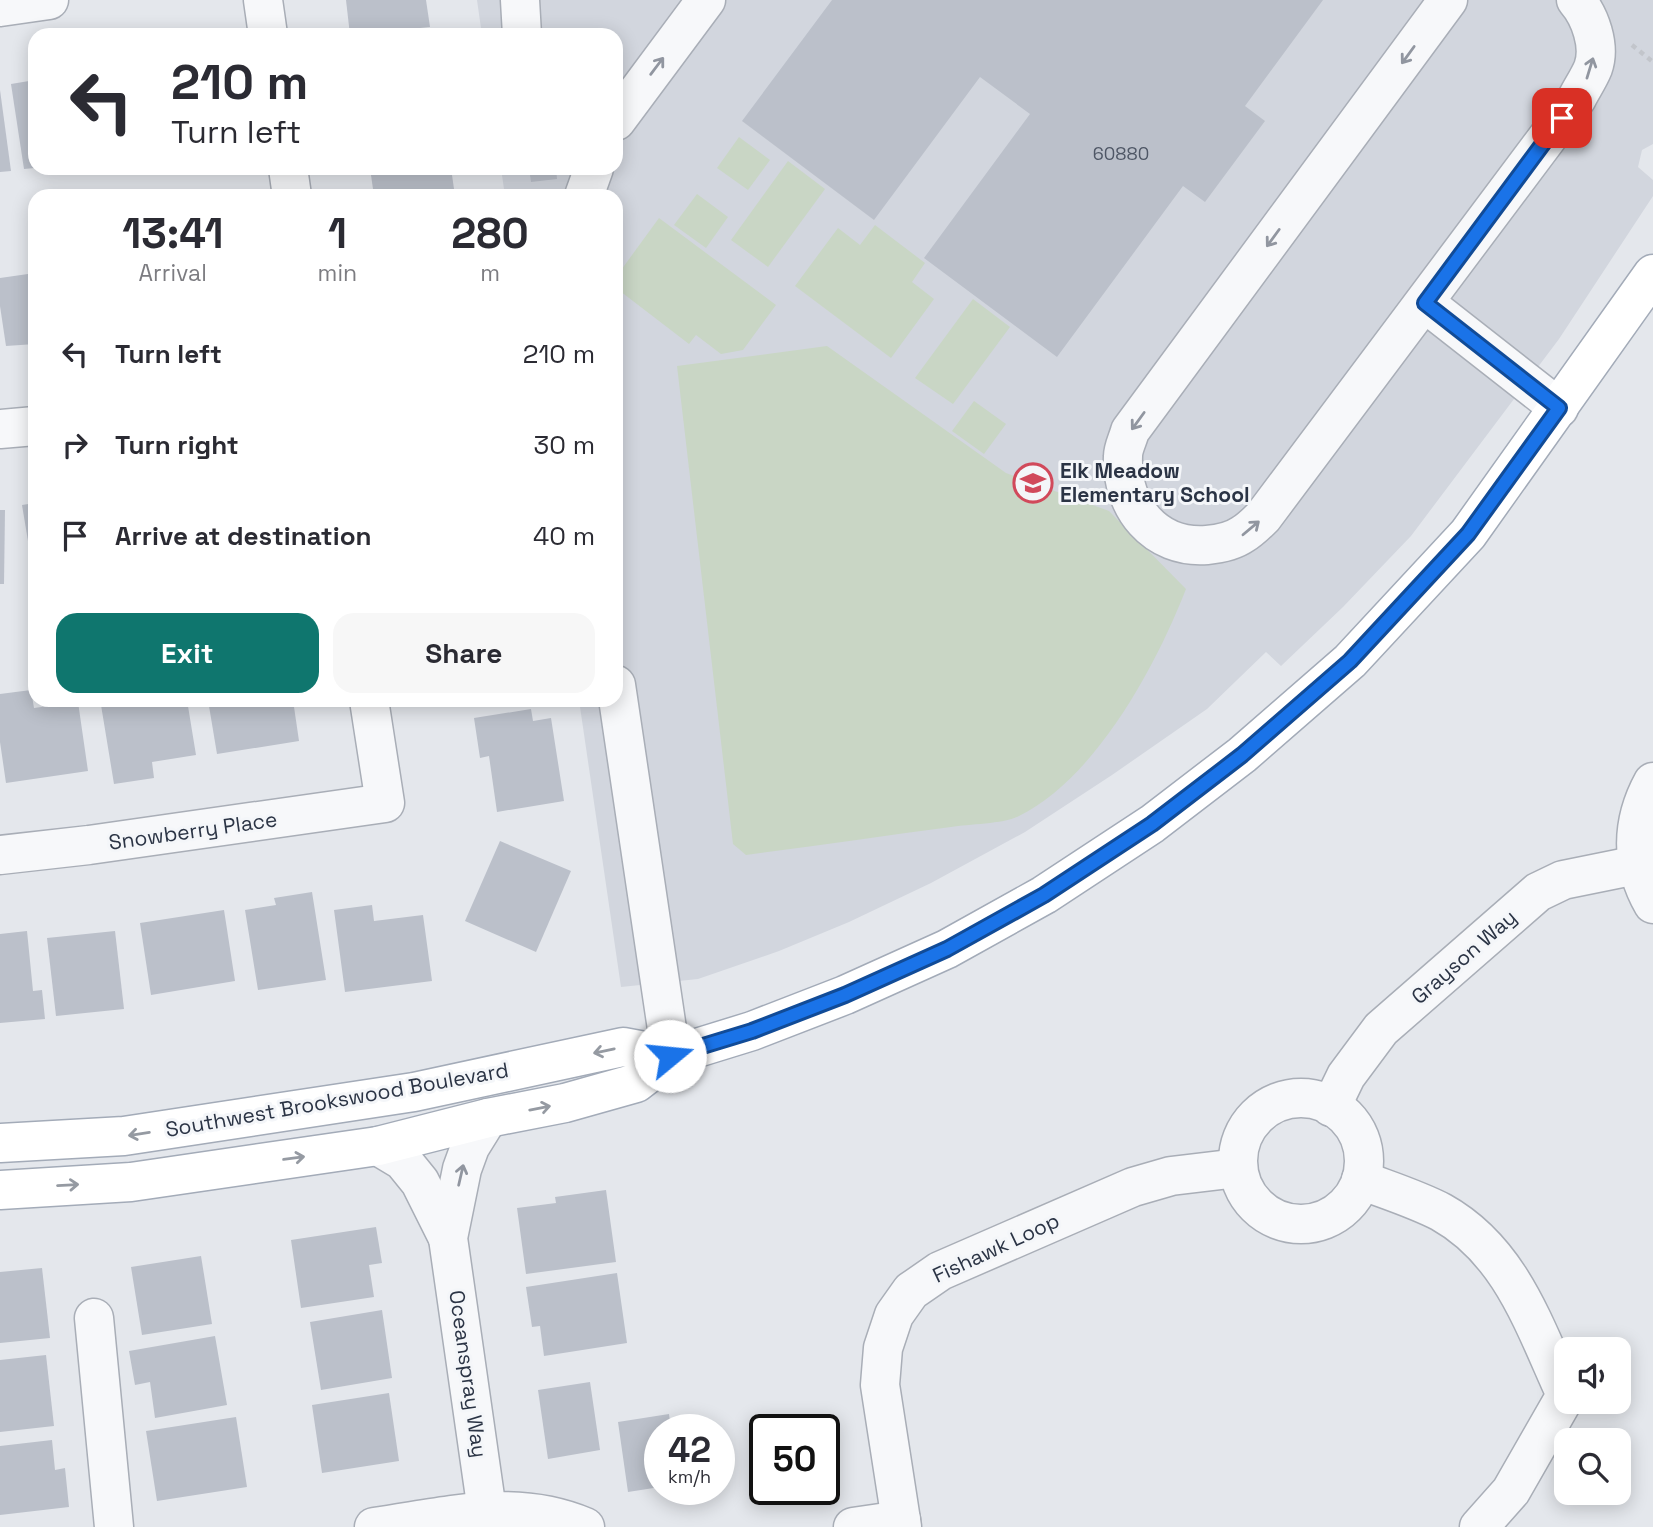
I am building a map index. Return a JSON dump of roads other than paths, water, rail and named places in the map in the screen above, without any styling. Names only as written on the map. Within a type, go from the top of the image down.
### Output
[{"type":"main road","name":"Southwest Brookswood Boulevard","points":[[0,1190],[131,1182],[378,1146],[488,1118],[565,1103],[636,1083],[670,1056],[752,1031],[845,995],[947,949],[1044,895],[1152,824],[1242,755],[1350,661],[1468,534],[1653,274]]},
{"type":"main road","name":"Southwest Brookswood Boulevard","points":[[0,1143],[124,1136],[414,1092],[623,1047],[670,1056]]},
{"type":"street","points":[[0,7],[49,0]]},
{"type":"street","points":[[263,0],[267,28]]},
{"type":"street","points":[[520,0],[522,28]]},
{"type":"street","points":[[623,112],[706,0]]},
{"type":"street","points":[[1448,0],[1130,431],[1122,454],[1126,485],[1136,511],[1156,533],[1187,546],[1217,544],[1241,536],[1263,517],[1577,98],[1594,65],[1594,32],[1576,0]]},
{"type":"street","points":[[1425,303],[1559,408]]},
{"type":"street","points":[[0,429],[28,427]]},
{"type":"street","name":"Snowberry Place","points":[[0,855],[385,803],[370,707]]},
{"type":"street","points":[[619,707],[670,1056]]},
{"type":"street","points":[[1653,782],[1640,805],[1636,837],[1637,865],[1644,889],[1653,904]]},
{"type":"street","name":"Grayson Way","points":[[1331,1107],[1346,1076],[1381,1029],[1538,892],[1563,880],[1637,865]]},
{"type":"street","points":[[1301,1098],[1322,1102],[1331,1107],[1353,1126],[1361,1143],[1364,1161],[1361,1180],[1352,1199],[1336,1214],[1316,1223],[1295,1224],[1274,1219],[1256,1206],[1244,1189],[1238,1168],[1240,1147],[1248,1127],[1262,1112],[1281,1102],[1301,1098]]},
{"type":"street","name":"Oceanspray Way","points":[[487,1510],[449,1238],[462,1169],[470,1147],[488,1118]]},
{"type":"street","name":"Oceanspray Way","points":[[378,1146],[403,1161],[420,1182],[449,1238]]},
{"type":"street","name":"Fishawk Loop","points":[[901,1524],[880,1385],[883,1348],[894,1315],[911,1291],[940,1271],[1133,1187],[1171,1175],[1238,1168]]},
{"type":"street","points":[[1361,1180],[1441,1213],[1483,1243],[1515,1282],[1566,1395],[1511,1491],[1479,1527]]},
{"type":"street","points":[[94,1318],[114,1527]]},
{"type":"street","points":[[374,1527],[487,1510],[528,1510],[585,1527]]},
{"type":"street","points":[[853,1527],[901,1524]]},
{"type":"place","name":"Elk Meadow Elementary School","points":[[1033,483]]}]
